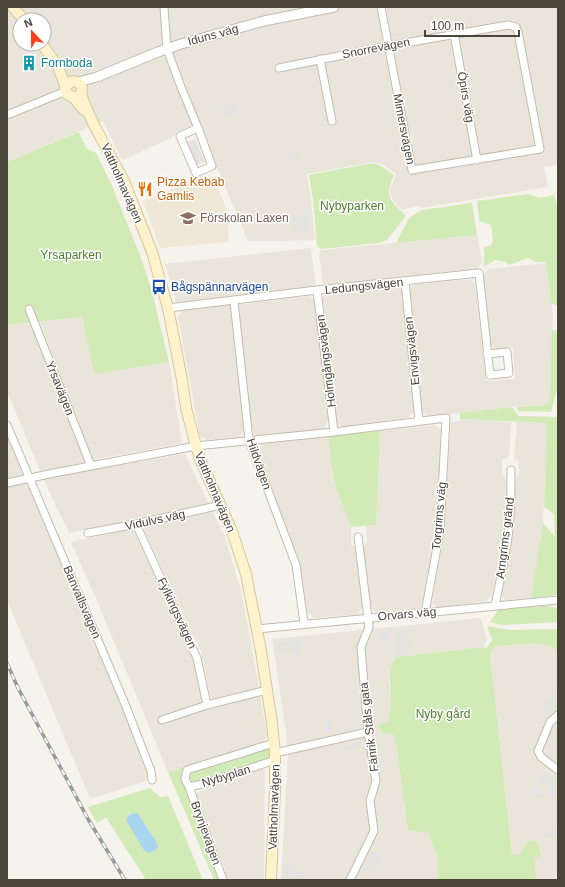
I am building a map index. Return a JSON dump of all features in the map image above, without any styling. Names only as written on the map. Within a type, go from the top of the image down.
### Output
[{"type":"main road","name":"Vattholmavägen","points":[[48,52],[74,89],[91,117],[124,181],[152,252],[168,308],[186,408],[196,446],[203,466],[232,531],[246,574],[267,690],[275,752],[271,880]]},
{"type":"street","points":[[164,7],[167,49],[181,87],[198,128],[212,166],[196,173],[180,136],[198,128]]},
{"type":"street","name":"Iduns väg","points":[[7,115],[74,89],[97,77],[167,49],[264,21],[334,7]]},
{"type":"street","name":"Mimersvägen","points":[[381,7],[412,170],[540,149]]},
{"type":"street","name":"Snorrevägen","points":[[279,68],[454,34],[508,25],[516,27],[540,149]]},
{"type":"street","name":"Öpirs väg","points":[[454,34],[477,160]]},
{"type":"street","points":[[320,60],[332,121]]},
{"type":"street","name":"Ledungsvägen","points":[[168,308],[317,290],[479,273],[487,354]]},
{"type":"street","name":"Envigsvägen","points":[[405,281],[419,422]]},
{"type":"street","name":"Holmgångsvägen","points":[[317,290],[334,432]]},
{"type":"street","name":"Hildvägen","points":[[234,301],[249,440],[296,565],[304,624]]},
{"type":"street","name":"Yrsavägen","points":[[29,309],[91,466]]},
{"type":"street","name":"Torgrims väg","points":[[419,422],[446,418],[440,531],[425,613]]},
{"type":"street","points":[[7,483],[196,446],[419,422]]},
{"type":"street","name":"Banvallsvägen","points":[[7,425],[125,704],[151,771],[152,780]]},
{"type":"street","name":"Arngrims gränd","points":[[495,606],[509,527],[511,470]]},
{"type":"street","name":"Vidulvs väg","points":[[88,533],[221,506]]},
{"type":"street","name":"Fylkingsvägen","points":[[136,524],[197,658],[208,705]]},
{"type":"street","name":"Fänrik Ståls gata","points":[[350,880],[374,831],[370,800],[376,781],[368,732],[361,647],[369,627],[358,537]]},
{"type":"street","name":"Orvars väg","points":[[257,629],[558,600]]},
{"type":"street","points":[[162,720],[208,705],[267,690]]},
{"type":"street","points":[[558,715],[550,722],[538,751],[541,757],[558,770]]},
{"type":"street","points":[[275,752],[368,732]]},
{"type":"street","name":"Nybyplan","points":[[275,752],[207,783],[188,787],[185,779],[187,770],[275,752]]},
{"type":"street","name":"Brynjevägen","points":[[188,787],[223,880]]},
{"type":"shaded area","points":[[7,7],[558,7],[558,165],[544,167],[548,187],[422,208],[417,206],[402,210],[394,202],[390,190],[396,174],[382,164],[373,162],[307,174],[315,240],[248,241],[198,123],[176,132],[172,138],[122,160],[103,121],[7,162]]},
{"type":"shaded area","points":[[235,101],[239,113],[220,115],[217,109]]},
{"type":"shaded area","points":[[195,139],[205,162],[194,166],[185,143]]},
{"type":"shaded area","points":[[295,149],[298,158],[290,160],[288,151]]},
{"type":"shaded area","name":"Förskolan Laxen","points":[[205,176],[214,179],[227,210],[229,242],[160,248],[143,201]]},
{"type":"shaded area","points":[[309,212],[311,230],[295,232],[293,216],[298,216],[298,213]]},
{"type":"shaded area","points":[[477,235],[482,262],[477,269],[323,285],[319,255],[321,250]]},
{"type":"shaded area","points":[[311,248],[316,287],[176,302],[165,264]]},
{"type":"shaded area","points":[[546,263],[553,314],[550,396],[548,404],[430,417],[422,411],[408,291],[413,285],[470,279],[475,284],[486,381],[515,379],[513,348],[496,349],[490,345],[482,276],[490,269]]},
{"type":"shaded area","points":[[397,285],[402,291],[414,411],[409,417],[344,427],[336,423],[323,298],[326,293]]},
{"type":"shaded area","points":[[309,296],[315,300],[329,419],[323,430],[258,436],[251,430],[237,305]]},
{"type":"shaded area","points":[[231,305],[246,428],[239,437],[208,440],[200,437],[178,316],[184,310]]},
{"type":"shaded area","points":[[82,317],[94,374],[169,362],[182,443],[92,460],[40,322]]},
{"type":"shaded area","points":[[31,323],[87,462],[40,471],[7,391],[7,325]]},
{"type":"shaded area","points":[[475,419],[511,422],[509,458],[502,459],[502,472],[506,481],[504,530],[492,595],[486,601],[438,608],[432,603],[444,534],[451,422]]},
{"type":"shaded area","points":[[517,422],[547,423],[543,523],[531,598],[505,600],[501,594],[511,546],[514,483],[519,474],[519,461],[514,458]]},
{"type":"shaded area","points":[[435,425],[441,430],[436,532],[422,605],[418,610],[376,613],[371,608],[363,547],[367,542],[366,526],[376,525],[380,431]]},
{"type":"shaded area","points":[[7,430],[149,771],[146,781],[90,799],[7,600]]},
{"type":"shaded area","points":[[328,436],[336,487],[351,527],[351,545],[356,547],[363,606],[358,614],[314,618],[307,612],[300,565],[258,451],[262,443]]},
{"type":"shaded area","points":[[185,454],[209,504],[69,533],[43,478]]},
{"type":"shaded area","points":[[213,512],[225,537],[241,591],[259,687],[214,699],[210,695],[202,654],[144,530],[144,525]]},
{"type":"shaded area","points":[[133,529],[195,661],[203,703],[157,719],[159,724],[260,694],[267,736],[261,743],[168,772],[71,542]]},
{"type":"shaded area","points":[[481,618],[487,640],[484,647],[395,657],[389,680],[391,702],[387,722],[378,724],[382,734],[390,733],[394,735],[402,781],[428,833],[438,859],[438,880],[281,880],[288,754],[272,639]]},
{"type":"shaded area","points":[[407,629],[410,654],[398,656],[395,630]]},
{"type":"shaded area","points":[[377,632],[391,632],[391,642],[377,642]]},
{"type":"shaded area","points":[[299,640],[301,656],[296,657],[295,651],[275,653],[282,642]]},
{"type":"shaded area","points":[[532,643],[551,646],[558,652],[558,880],[515,880],[490,654],[494,647]]},
{"type":"shaded area","points":[[554,691],[558,700],[558,710],[557,709],[546,713],[541,702],[553,698],[551,692]]},
{"type":"shaded area","points":[[332,721],[334,731],[326,732],[324,722]]},
{"type":"shaded area","points":[[360,741],[361,747],[340,752],[339,746]]},
{"type":"shaded area","points":[[261,769],[265,770],[264,880],[225,880],[223,877],[226,871],[194,794]]},
{"type":"shaded area","points":[[545,771],[557,780],[556,785],[558,795],[550,796],[549,789],[538,780]]},
{"type":"shaded area","points":[[534,784],[544,792],[545,797],[537,799],[528,792]]},
{"type":"shaded area","points":[[558,829],[558,836],[542,838],[541,831]]},
{"type":"shaded area","points":[[372,850],[383,852],[372,874],[362,869]]},
{"type":"shaded area","points":[[284,864],[293,864],[293,870],[305,870],[305,876],[299,876],[299,880],[284,880]]},
{"type":"green space","name":"Yrsaparken","points":[[79,132],[86,148],[96,153],[112,186],[140,255],[152,291],[169,362],[94,374],[82,317],[7,325],[7,162]]},
{"type":"green space","name":"Nybyparken","points":[[373,163],[381,166],[394,175],[389,189],[390,198],[406,216],[387,240],[378,243],[321,249],[317,246],[313,199],[309,175]]},
{"type":"green space","points":[[527,194],[540,198],[554,195],[558,206],[558,306],[551,303],[546,262],[536,262],[528,258],[509,265],[505,262],[495,260],[484,267],[484,247],[490,246],[493,242],[491,225],[479,221],[477,201]]},
{"type":"green space","points":[[472,203],[477,235],[396,243],[409,218],[422,210]]},
{"type":"green space","points":[[552,330],[558,331],[558,392],[556,393],[551,412],[518,411],[517,407],[548,404],[550,396]]},
{"type":"green space","points":[[512,407],[518,416],[558,417],[558,594],[555,595],[531,598],[543,523],[555,537],[554,514],[544,507],[547,423],[475,419],[460,420],[460,413]]},
{"type":"green space","points":[[380,431],[376,525],[351,527],[336,487],[328,436]]},
{"type":"green space","points":[[541,605],[558,608],[558,622],[502,625],[490,622],[499,609]]},
{"type":"green space","name":"Nyby gård","points":[[487,626],[510,630],[558,629],[558,652],[551,646],[532,643],[494,647],[490,654],[512,855],[520,854],[528,841],[536,841],[538,843],[541,857],[534,858],[536,880],[438,880],[438,859],[428,833],[408,830],[394,735],[390,733],[382,734],[378,724],[387,722],[388,719],[391,703],[390,673],[396,657],[484,647],[486,649],[492,640]]},
{"type":"green space","points":[[274,743],[275,760],[189,787],[223,880],[214,880],[168,772],[185,767],[187,770]]},
{"type":"green space","points":[[150,788],[160,797],[168,796],[203,880],[146,880],[106,817],[97,823],[88,807]]},
{"type":"water","points":[[134,813],[138,814],[157,843],[157,849],[149,853],[143,849],[127,821],[129,815]]},
{"type":"railway","points":[[7,663],[18,688],[88,819],[125,880]]},
{"type":"place","name":"Fornboda","points":[[29,63]]},
{"type":"place","name":"Pizza Kebab Gamlis","points":[[145,189]]},
{"type":"place","name":"Förskolan Laxen","points":[[188,218]]},
{"type":"place","name":"Bågspännarvägen","points":[[159,287]]}]
